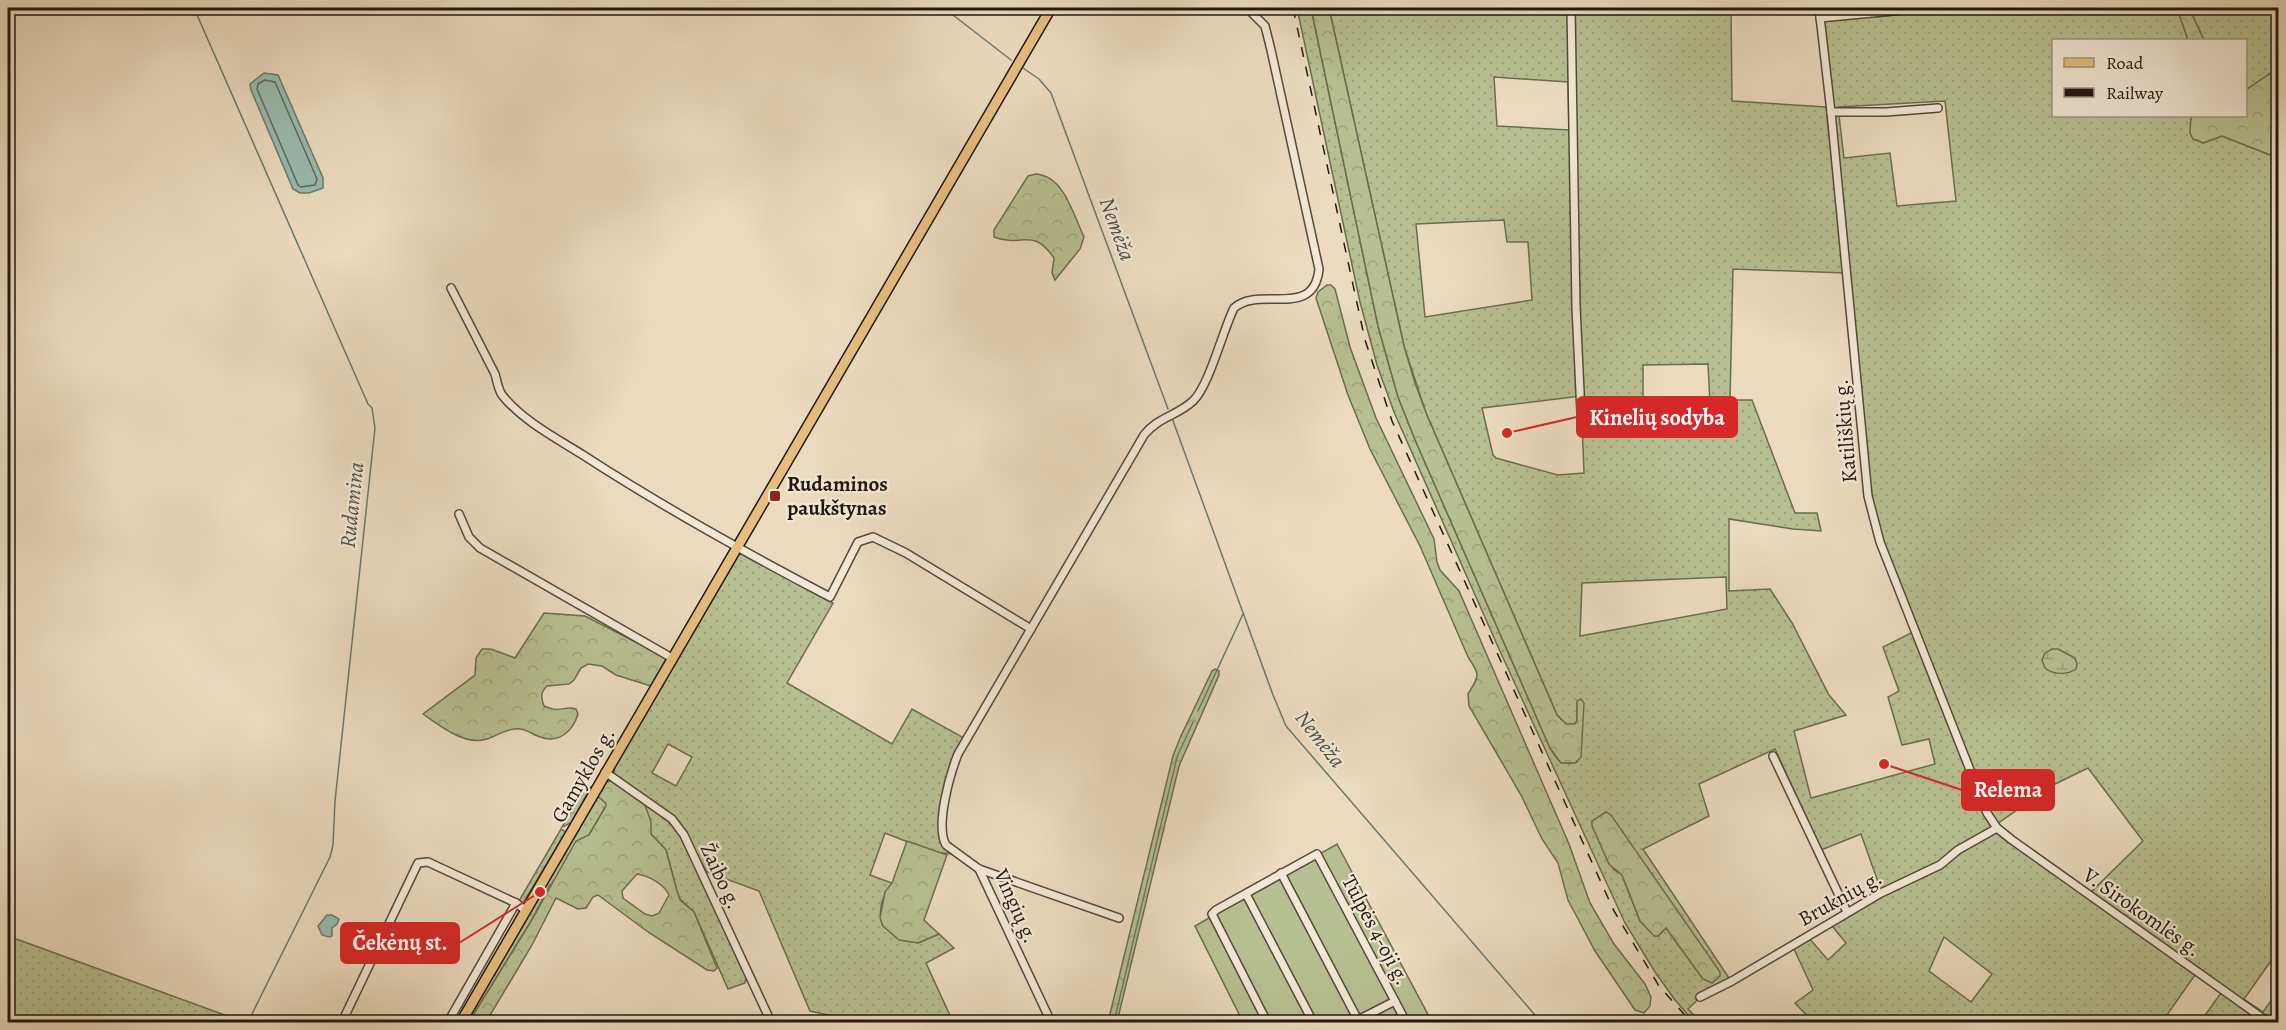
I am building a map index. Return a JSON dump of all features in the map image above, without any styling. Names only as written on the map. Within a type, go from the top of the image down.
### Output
[{"type":"main road","name":"Gamyklos g.","points":[[461,1023],[1051,8]]},
{"type":"street","points":[[979,869],[946,845],[943,840],[941,825],[952,767],[958,754],[1143,435],[1158,421],[1184,407],[1198,395],[1234,308],[1246,300],[1298,298],[1310,292],[1318,277],[1319,269],[1265,26],[1247,8]]},
{"type":"street","points":[[1571,8],[1576,307],[1579,324],[1581,413]]},
{"type":"street","name":"Katiliškių g.","points":[[1819,8],[1868,496],[1880,542],[1987,813],[1997,828]]},
{"type":"street","points":[[1820,18],[1924,8]]},
{"type":"street","points":[[1831,112],[1886,112],[1938,108]]},
{"type":"street","points":[[451,288],[495,374],[499,390],[509,402],[534,423],[602,467],[736,547],[830,597],[858,542],[873,537],[906,553],[1031,629]]},
{"type":"street","points":[[459,514],[470,537],[480,548],[672,658]]},
{"type":"street","points":[[1773,756],[1847,912]]},
{"type":"street","name":"Žaibo g.","points":[[605,772],[672,819],[684,835],[771,1023]]},
{"type":"street","name":"Bruknių g.","points":[[1700,997],[1732,981],[1881,893],[1940,865],[1958,850],[1997,828]]},
{"type":"street","name":"V. Sirokomlės g.","points":[[1997,828],[2268,1023]]},
{"type":"street","name":"Tulpės 4-oji g.","points":[[1281,873],[1317,854],[1406,1023]]},
{"type":"street","points":[[342,1023],[418,862],[428,862],[516,903],[525,910]]},
{"type":"street","name":"Vingių g.","points":[[979,869],[1119,918]]},
{"type":"street","name":"Vingių g.","points":[[979,869],[1051,1023]]},
{"type":"street","points":[[1267,1023],[1212,914],[1216,909],[1281,873],[1357,1022],[1395,1001]]},
{"type":"street","points":[[1246,894],[1313,1023]]},
{"type":"street","points":[[448,1023],[516,903]]},
{"type":"green space","points":[[1297,8],[1311,8],[1378,326],[1398,397],[1550,748],[1563,763],[1577,762],[1577,721],[1575,724],[1566,724],[1557,715],[1426,413],[1404,346],[1329,8],[1731,8],[1732,101],[1826,107],[1844,273],[1733,269],[1730,400],[1752,400],[1795,513],[1817,513],[1821,531],[1729,519],[1729,591],[1770,589],[1792,623],[1829,695],[1846,715],[1794,731],[1811,798],[1935,764],[1929,739],[1902,745],[1888,697],[1899,691],[1883,647],[1913,632],[1985,814],[2033,858],[2195,975],[2162,1022],[1813,1022],[1795,1003],[1813,990],[1794,949],[1809,938],[1828,960],[1846,943],[1832,926],[1883,896],[1861,834],[1821,850],[1775,749],[1699,784],[1709,816],[1643,849],[1729,978],[1705,993],[1688,1009],[1701,1022],[1694,1022],[1655,972],[1625,923],[1499,649],[1394,412],[1377,365],[1360,302]],"holes":[[[1494,77],[1568,82],[1569,130],[1497,126]],[[1504,220],[1507,242],[1528,242],[1532,300],[1425,317],[1416,224]],[[1708,364],[1710,403],[1643,403],[1643,365]],[[1581,396],[1584,473],[1558,475],[1496,458],[1493,455],[1482,408]],[[1726,577],[1727,609],[1580,636],[1582,583]],[[1606,812],[1703,979],[1666,928],[1658,936],[1640,921],[1622,875],[1613,869]],[[1944,937],[1992,974],[1971,1002],[1929,971]]]},
{"type":"green space","points":[[1311,8],[1329,8],[1404,346],[1426,413],[1557,715],[1566,724],[1575,724],[1577,701],[1581,699],[1584,703],[1581,757],[1575,763],[1561,763],[1550,748],[1398,397],[1378,326]]},
{"type":"green space","points":[[1823,8],[1876,8],[1877,17],[1961,8],[2177,8],[2188,39],[2052,39],[2052,117],[2191,117],[2203,143],[2222,136],[2278,158],[2278,714],[2276,718],[2278,733],[2278,951],[2244,999],[2263,1012],[2278,991],[2278,1022],[2272,1022],[2090,893],[2143,841],[2088,768],[2051,786],[1997,824],[1990,813],[1881,536],[1870,495],[1844,204]],"holes":[[[1945,101],[1956,201],[1897,206],[1890,153],[1844,158],[1838,107]]]},
{"type":"green space","points":[[2177,8],[2189,8],[2204,39],[2188,39]]},
{"type":"green space","points":[[2189,8],[2278,8],[2278,68],[2247,89],[2247,39],[2204,39]]},
{"type":"green space","points":[[2278,68],[2278,158],[2222,136],[2203,143],[2193,139],[2190,133],[2191,117],[2247,117],[2247,89]]},
{"type":"green space","points":[[1036,174],[1046,176],[1061,189],[1084,237],[1080,249],[1055,280],[1052,273],[1054,258],[1039,243],[1033,240],[1004,240],[994,237],[994,230],[1028,176]]},
{"type":"green space","points":[[1327,285],[1335,289],[1350,347],[1376,418],[1434,539],[1440,570],[1459,591],[1569,844],[1590,903],[1614,944],[1645,984],[1651,997],[1650,1006],[1644,1013],[1635,1010],[1595,951],[1568,900],[1558,863],[1542,839],[1521,795],[1469,706],[1468,694],[1477,672],[1468,657],[1420,546],[1370,449],[1348,395],[1316,298],[1318,292]]},
{"type":"green space","points":[[741,554],[833,603],[787,683],[892,744],[912,709],[964,738],[939,826],[941,842],[953,854],[933,852],[885,833],[870,875],[892,883],[882,903],[880,914],[883,926],[918,943],[939,934],[954,948],[926,963],[953,1022],[860,1022],[810,1011],[759,891],[707,872],[678,821],[615,776],[613,767],[738,555]],"holes":[[[668,744],[692,757],[676,786],[652,773]]]},
{"type":"green space","points":[[544,613],[585,616],[667,658],[651,686],[616,675],[602,666],[588,664],[581,668],[569,684],[547,686],[542,695],[544,706],[555,709],[572,708],[576,709],[578,714],[569,731],[553,739],[518,729],[487,739],[470,740],[453,734],[423,714],[475,675],[476,658],[482,649],[491,649],[515,658]]},
{"type":"green space","points":[[2058,649],[2075,658],[2076,669],[2060,673],[2045,668],[2042,660],[2045,653]]},
{"type":"green space","points":[[1215,669],[1219,671],[1219,675],[1179,766],[1117,1022],[1108,1022],[1173,756],[1212,671]]},
{"type":"green space","points":[[612,781],[644,802],[651,822],[651,834],[666,850],[680,900],[694,912],[717,968],[714,971],[707,970],[648,932],[598,895],[593,897],[586,908],[578,909],[556,898],[532,945],[486,1022],[469,1022],[530,923],[576,841],[589,835],[606,806],[606,803],[596,795],[605,782]],"holes":[[[637,874],[660,884],[669,895],[659,913],[652,916],[645,914],[623,898],[622,891]]]},
{"type":"green space","points":[[591,787],[571,823],[562,827],[585,789]]},
{"type":"green space","points":[[596,795],[606,803],[606,806],[589,835],[549,887],[530,923],[469,1022],[465,1022]]},
{"type":"green space","points":[[645,803],[679,833],[746,977],[745,983],[728,989],[694,912],[680,899],[666,850],[651,834]]},
{"type":"green space","points":[[1606,812],[1611,815],[1720,972],[1720,976],[1712,983],[1703,979],[1666,928],[1658,936],[1654,936],[1640,921],[1622,875],[1609,864],[1592,826],[1592,821]]},
{"type":"green space","points":[[561,829],[566,832],[522,905],[519,901]]},
{"type":"green space","points":[[907,841],[947,855],[924,920],[939,934],[918,943],[899,940],[883,926],[880,918],[885,892],[892,883]]},
{"type":"green space","points":[[1337,844],[1432,1022],[1243,1022],[1195,926]]},
{"type":"green space","points":[[8,936],[244,1022],[8,1022]]},
{"type":"green space","points":[[2221,993],[2262,1022],[2200,1022]]},
{"type":"water","points":[[264,73],[278,75],[323,178],[323,188],[309,193],[300,193],[293,189],[251,90],[250,84]]},
{"type":"water","points":[[327,915],[339,919],[332,928],[332,936],[329,937],[322,935],[318,926]]},
{"type":"waterway","name":"Rudamina","points":[[194,8],[368,404],[372,408],[375,428],[335,801],[333,845],[330,857],[248,1022]]},
{"type":"waterway","name":"Nemėža","points":[[944,8],[1011,60]]},
{"type":"waterway","name":"Nemėža","points":[[1023,68],[1039,79],[1051,93],[1168,409]]},
{"type":"waterway","name":"Nemėža","points":[[1172,418],[1286,726],[1541,1022]]},
{"type":"waterway","points":[[1198,711],[1243,614]]},
{"type":"waterway","points":[[1114,1022],[1177,757],[1193,722]]},
{"type":"railway","points":[[1293,8],[1365,340],[1392,421],[1614,911],[1659,986],[1691,1022]]},
{"type":"place","name":"Kinelių sodyba","points":[[1507,433]]},
{"type":"place","name":"Rudaminos paukštynas","points":[[775,496]]},
{"type":"place","name":"Relema","points":[[1884,764]]},
{"type":"place","name":"Čekėnų st.","points":[[540,892]]}]
